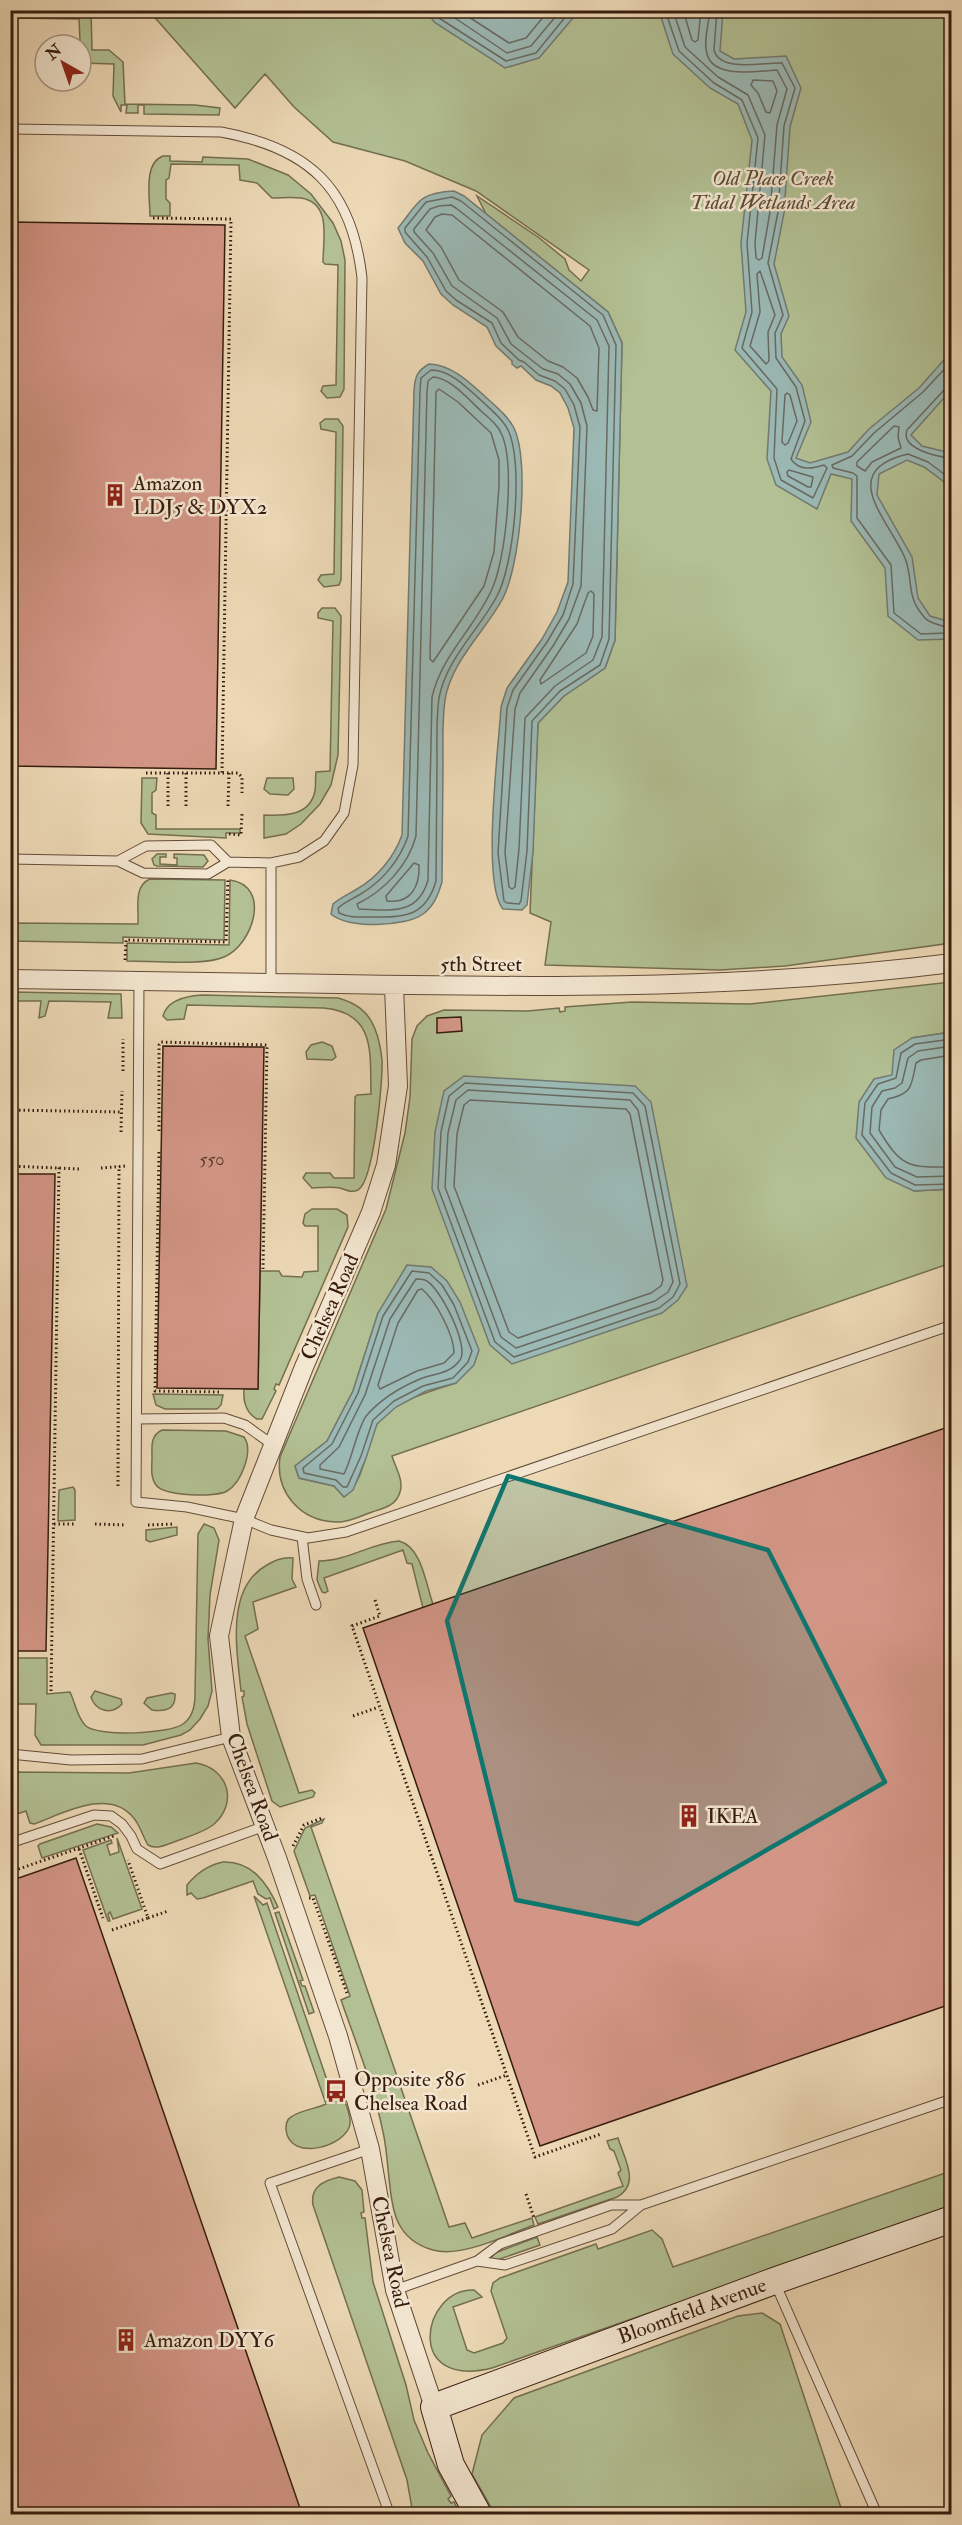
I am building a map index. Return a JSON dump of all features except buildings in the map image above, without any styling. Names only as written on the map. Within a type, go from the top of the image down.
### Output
[{"type":"street","name":"5th Street","points":[[10,979],[394,987],[720,984],[816,978],[951,963]]},
{"type":"street","name":"Chelsea Road","points":[[394,987],[398,1086],[386,1165],[371,1212],[304,1367],[244,1520],[219,1636],[231,1737],[265,1826],[338,2036],[370,2149],[395,2290],[451,2465],[478,2514]]},
{"type":"street","name":"Bloomfield Avenue","points":[[434,2407],[774,2281],[951,2219]]},
{"type":"lane","points":[[10,129],[222,132],[248,137],[290,153],[308,164],[324,179],[337,197],[351,224],[359,250],[362,278],[353,765],[344,813],[324,841],[299,857],[272,863],[228,862],[208,874],[143,873],[118,861],[10,859]]},
{"type":"lane","points":[[118,861],[146,846],[211,845],[228,862]]},
{"type":"lane","points":[[271,983],[272,863]]},
{"type":"lane","points":[[139,982],[136,1502],[187,1507],[244,1520],[271,1530],[302,1537],[346,1532],[951,1325]]},
{"type":"lane","points":[[137,1419],[224,1418],[245,1425],[273,1445]]},
{"type":"lane","points":[[302,1537],[307,1579],[316,1605]]},
{"type":"lane","points":[[10,1754],[71,1760],[142,1759],[231,1737]]},
{"type":"lane","points":[[10,1843],[94,1815],[111,1816],[122,1824],[137,1849],[160,1864],[265,1826]]},
{"type":"lane","points":[[395,2290],[477,2261],[500,2244],[611,2205],[640,2205],[951,2099]]},
{"type":"lane","points":[[370,2149],[270,2183],[387,2507],[387,2514]]},
{"type":"lane","points":[[477,2261],[505,2265],[612,2229],[640,2205]]},
{"type":"lane","points":[[774,2281],[877,2514]]},
{"type":"path","points":[[153,218],[231,219],[222,773]]},
{"type":"path","points":[[146,773],[241,775],[242,793]]},
{"type":"path","points":[[168,773],[168,806]]},
{"type":"path","points":[[186,773],[186,806]]},
{"type":"path","points":[[228,806],[229,773]]},
{"type":"path","points":[[229,834],[241,835],[242,814]]},
{"type":"path","points":[[125,960],[126,940],[226,942],[228,879]]},
{"type":"path","points":[[123,1039],[123,1071]]},
{"type":"path","points":[[159,1131],[159,1045],[161,1042],[267,1045],[263,1269]]},
{"type":"path","points":[[121,1132],[122,1091]]},
{"type":"path","points":[[10,1110],[121,1112]]},
{"type":"path","points":[[159,1152],[155,1391],[221,1392]]},
{"type":"path","points":[[10,1166],[80,1169]]},
{"type":"path","points":[[101,1168],[128,1166]]},
{"type":"path","points":[[51,1691],[59,1167]]},
{"type":"path","points":[[118,1486],[119,1167]]},
{"type":"path","points":[[54,1524],[74,1524]]},
{"type":"path","points":[[95,1524],[126,1525]]},
{"type":"path","points":[[148,1525],[175,1524]]},
{"type":"path","points":[[375,1600],[380,1616],[352,1626],[535,2157],[601,2134]]},
{"type":"path","points":[[353,1716],[380,1707]]},
{"type":"path","points":[[292,1851],[296,1837],[304,1825],[322,1818]]},
{"type":"path","points":[[10,1872],[117,1835],[119,1837]]},
{"type":"path","points":[[78,1848],[103,1918]]},
{"type":"path","points":[[125,1851],[148,1918]]},
{"type":"path","points":[[306,1889],[309,1899],[313,1898],[348,1996]]},
{"type":"path","points":[[112,1930],[168,1911]]},
{"type":"path","points":[[478,2085],[507,2075]]},
{"type":"path","points":[[526,2194],[534,2217]]},
{"type":"highlighted area","points":[[508,1476],[768,1550],[885,1782],[638,1924],[516,1900],[447,1621]]},
{"type":"green space","points":[[11,10],[91,11],[92,33],[80,33],[79,19],[11,18]]},
{"type":"green space","name":"Old Place Creek Tidal Wetlands Area","points":[[149,11],[951,11],[951,943],[785,966],[720,970],[545,965],[551,922],[530,913],[538,723],[564,696],[605,668],[615,640],[622,343],[608,312],[486,214],[477,196],[538,237],[565,259],[569,270],[581,281],[589,270],[476,191],[405,161],[333,142],[294,107],[265,74],[235,108]]},
{"type":"green space","points":[[93,50],[109,50],[123,62],[125,104],[195,105],[220,108],[219,115],[144,114],[144,105],[138,105],[138,113],[126,113],[127,105],[121,105],[121,112],[113,96],[114,64],[93,63]]},
{"type":"green space","points":[[163,156],[170,156],[170,161],[202,162],[203,157],[248,159],[288,175],[311,194],[333,223],[341,241],[345,260],[344,389],[340,397],[327,398],[321,391],[323,386],[336,385],[338,265],[323,262],[324,223],[318,207],[311,201],[301,198],[272,198],[257,183],[240,180],[239,165],[171,164],[169,178],[166,180],[166,199],[170,203],[170,216],[150,216],[150,173],[157,160]]},
{"type":"green space","points":[[325,419],[338,419],[343,426],[341,580],[339,585],[324,587],[318,580],[321,575],[334,574],[336,432],[321,429],[320,423]]},
{"type":"green space","points":[[322,608],[335,608],[341,616],[338,755],[331,785],[320,804],[301,824],[286,834],[264,838],[264,815],[296,813],[302,810],[308,805],[315,791],[316,772],[330,771],[333,621],[318,618],[318,613]]},
{"type":"green space","points":[[142,778],[157,778],[156,790],[152,793],[152,813],[156,815],[156,829],[240,829],[240,833],[226,833],[226,838],[148,834],[141,823]]},
{"type":"green space","points":[[267,778],[293,778],[294,789],[288,795],[270,794],[264,789]]},
{"type":"green space","points":[[157,854],[166,854],[166,857],[160,857],[160,864],[177,865],[177,858],[174,858],[174,854],[204,855],[208,861],[203,867],[157,866],[154,865],[152,859]]},
{"type":"green space","points":[[150,879],[225,880],[224,940],[123,937],[123,943],[11,941],[11,923],[138,924],[139,892],[145,882]]},
{"type":"green space","points":[[230,880],[243,885],[251,893],[254,904],[254,916],[250,929],[234,950],[215,960],[127,961],[127,943],[229,945]]},
{"type":"green space","points":[[951,982],[951,1032],[912,1038],[914,1191],[951,1189],[951,1263],[392,1456],[401,1487],[396,1500],[385,1508],[340,1522],[323,1520],[301,1510],[286,1493],[279,1470],[280,1457],[386,1209],[405,1133],[410,1097],[412,1039],[417,1026],[427,1016],[444,1010],[528,1011],[559,1008],[560,1012],[565,1011],[565,1007],[632,1002],[750,1004]],"holes":[[[378,1313],[456,1383],[412,1398],[382,1418],[372,1435],[356,1482],[344,1497],[334,1486],[299,1478],[295,1466],[327,1441],[353,1391]]]},
{"type":"green space","points":[[11,992],[121,994],[122,1018],[108,1018],[111,1002],[49,1001],[45,1016],[39,1018],[41,1001],[11,1001]]},
{"type":"green space","points":[[202,995],[338,998],[356,1005],[369,1017],[380,1048],[381,1087],[369,1169],[364,1183],[358,1190],[351,1191],[333,1187],[312,1188],[303,1178],[306,1173],[330,1173],[334,1178],[354,1178],[355,1097],[371,1094],[369,1050],[367,1038],[361,1027],[353,1018],[341,1011],[324,1008],[187,1005],[184,1019],[167,1020],[163,1016],[173,1003],[184,998]]},
{"type":"green space","points":[[322,1042],[332,1046],[336,1057],[332,1060],[307,1059],[306,1052],[311,1045]]},
{"type":"green space","points":[[312,1209],[337,1209],[347,1215],[348,1227],[279,1385],[276,1384],[274,1389],[276,1391],[262,1419],[257,1419],[247,1410],[244,1389],[258,1389],[260,1271],[279,1271],[282,1276],[302,1277],[304,1272],[318,1271],[318,1226],[305,1226],[303,1223],[305,1214]]},
{"type":"green space","points":[[153,1394],[223,1395],[221,1405],[217,1409],[165,1409],[156,1405]]},
{"type":"green space","points":[[162,1430],[226,1431],[244,1437],[248,1450],[247,1458],[237,1481],[227,1491],[212,1495],[179,1494],[161,1489],[153,1479],[152,1442],[155,1435]]},
{"type":"green space","points":[[73,1487],[75,1490],[75,1520],[58,1521],[59,1490]]},
{"type":"green space","points":[[204,1524],[214,1528],[219,1540],[210,1595],[208,1639],[212,1691],[208,1706],[200,1719],[190,1730],[181,1735],[143,1745],[41,1745],[35,1735],[36,1704],[11,1704],[11,1658],[47,1658],[47,1694],[70,1692],[80,1719],[86,1726],[93,1729],[119,1733],[150,1732],[175,1727],[183,1724],[189,1718],[195,1699],[198,1534]]},
{"type":"green space","points":[[177,1527],[177,1535],[150,1542],[146,1540],[146,1530]]},
{"type":"green space","points":[[399,1541],[407,1545],[418,1559],[433,1604],[423,1608],[412,1564],[407,1563],[403,1550],[324,1578],[328,1591],[322,1592],[317,1580],[319,1561],[340,1558],[389,1542]]},
{"type":"green space","points":[[282,1558],[293,1558],[292,1579],[296,1587],[253,1602],[258,1629],[245,1636],[299,1793],[312,1790],[315,1793],[313,1797],[280,1807],[272,1801],[247,1724],[236,1640],[239,1604],[254,1575],[267,1565]]},
{"type":"green space","points":[[95,1691],[121,1699],[122,1704],[114,1710],[100,1709],[91,1697]]},
{"type":"green space","points":[[175,1694],[174,1703],[166,1710],[152,1710],[144,1703],[147,1698]]},
{"type":"green space","points":[[196,1763],[207,1766],[222,1779],[226,1788],[226,1807],[209,1828],[164,1846],[148,1845],[135,1819],[122,1808],[110,1804],[84,1806],[34,1824],[30,1823],[26,1811],[11,1816],[11,1772],[129,1773]]},
{"type":"green space","points":[[324,1819],[322,1823],[311,1827],[449,2227],[465,2223],[472,2238],[532,2218],[534,2225],[484,2244],[445,2252],[417,2243],[404,2232],[398,2222],[392,2203],[385,2142],[375,2098],[341,2000],[350,1996],[315,1895],[310,1896],[294,1851],[305,1828]]},
{"type":"green space","points":[[97,1824],[111,1827],[118,1833],[42,1858],[38,1846],[40,1844]]},
{"type":"green space","points":[[117,1838],[142,1909],[113,1919],[110,1912],[108,1914],[110,1921],[108,1921],[83,1850],[111,1840],[112,1843],[107,1845],[110,1855],[119,1852]]},
{"type":"green space","points":[[223,1862],[242,1865],[250,1869],[269,1890],[278,1907],[274,1909],[270,1898],[266,1899],[258,1894],[253,1881],[203,1898],[197,1899],[191,1893],[187,1895],[187,1885],[194,1877],[207,1868]]},
{"type":"green space","points":[[254,1896],[263,1905],[267,1903],[332,2095],[341,2092],[349,2112],[350,2124],[347,2132],[339,2139],[318,2148],[297,2146],[290,2140],[286,2130],[287,2121],[291,2117],[326,2104]]},
{"type":"green space","points":[[279,1912],[303,1980],[300,1981],[302,1986],[305,1986],[314,2012],[309,2014],[275,1913]]},
{"type":"green space","points":[[618,2138],[629,2170],[628,2185],[624,2192],[617,2197],[538,2224],[535,2217],[623,2186],[618,2173],[621,2170],[614,2151],[610,2149],[607,2141]]},
{"type":"green space","points":[[951,2171],[951,2207],[492,2368],[464,2371],[444,2365],[433,2352],[430,2336],[433,2320],[442,2304],[456,2294],[474,2290],[482,2297],[453,2307],[467,2350],[474,2353],[503,2343],[507,2338],[491,2291],[493,2283],[500,2278],[596,2244],[598,2249],[652,2230],[662,2239],[673,2267]]},
{"type":"green space","points":[[339,2177],[355,2181],[362,2190],[364,2212],[361,2213],[362,2218],[365,2218],[373,2282],[406,2385],[414,2420],[428,2453],[451,2496],[448,2499],[451,2503],[454,2502],[460,2514],[413,2514],[407,2480],[313,2205],[316,2189]]},
{"type":"green space","points":[[537,2237],[540,2245],[497,2260],[491,2258],[495,2253]]},
{"type":"green space","points":[[762,2313],[780,2324],[843,2514],[495,2514],[472,2474],[482,2435],[514,2398],[738,2316]]},
{"type":"water","points":[[427,11],[579,11],[539,58],[505,68],[434,22]]},
{"type":"water","points":[[659,11],[723,11],[720,51],[734,59],[786,56],[801,88],[790,127],[784,213],[774,264],[789,316],[781,334],[782,357],[802,385],[811,422],[796,458],[810,463],[848,452],[869,429],[919,388],[951,352],[951,390],[911,435],[922,446],[951,453],[951,487],[924,467],[907,460],[879,474],[877,495],[912,557],[918,598],[930,616],[951,622],[951,639],[918,640],[888,616],[885,568],[851,521],[852,479],[831,474],[817,509],[776,485],[767,459],[771,391],[735,350],[746,312],[741,243],[752,140],[738,104],[710,88],[673,54]]},
{"type":"water","points":[[454,191],[464,196],[608,312],[622,343],[615,640],[605,668],[564,696],[538,723],[533,852],[527,905],[522,910],[503,909],[497,894],[493,872],[493,812],[501,707],[507,688],[542,639],[557,612],[568,582],[574,428],[568,408],[560,393],[551,386],[536,380],[521,366],[517,368],[512,364],[512,361],[496,346],[487,327],[453,305],[441,294],[423,261],[405,243],[398,228],[415,205],[433,194]]},
{"type":"water","points":[[429,364],[447,368],[462,377],[500,410],[514,428],[519,443],[521,464],[521,513],[514,562],[503,598],[461,660],[448,686],[443,716],[442,882],[437,896],[427,911],[415,918],[391,924],[363,924],[339,919],[331,914],[333,904],[372,879],[384,866],[395,851],[402,835],[414,391],[417,374]]},
{"type":"water","points":[[951,1032],[951,1189],[914,1191],[886,1178],[856,1138],[859,1102],[874,1079],[892,1075],[894,1050],[912,1038]]},
{"type":"water","points":[[464,1076],[635,1086],[651,1102],[687,1286],[678,1300],[662,1313],[512,1364],[490,1345],[432,1189],[435,1132],[444,1091]]},
{"type":"water","points":[[407,1265],[431,1267],[447,1281],[460,1302],[479,1350],[474,1365],[456,1383],[426,1391],[396,1407],[377,1424],[353,1490],[344,1497],[334,1486],[299,1478],[295,1466],[327,1441],[353,1391],[378,1313]]},
{"type":"place","name":"Amazon LDJ5 & DYX2","points":[[115,495]]},
{"type":"place","name":"IKEA","points":[[689,1816]]},
{"type":"place","name":"Opposite 586 Chelsea Road","points":[[336,2091]]},
{"type":"place","name":"Amazon DYY6","points":[[126,2340]]}]
